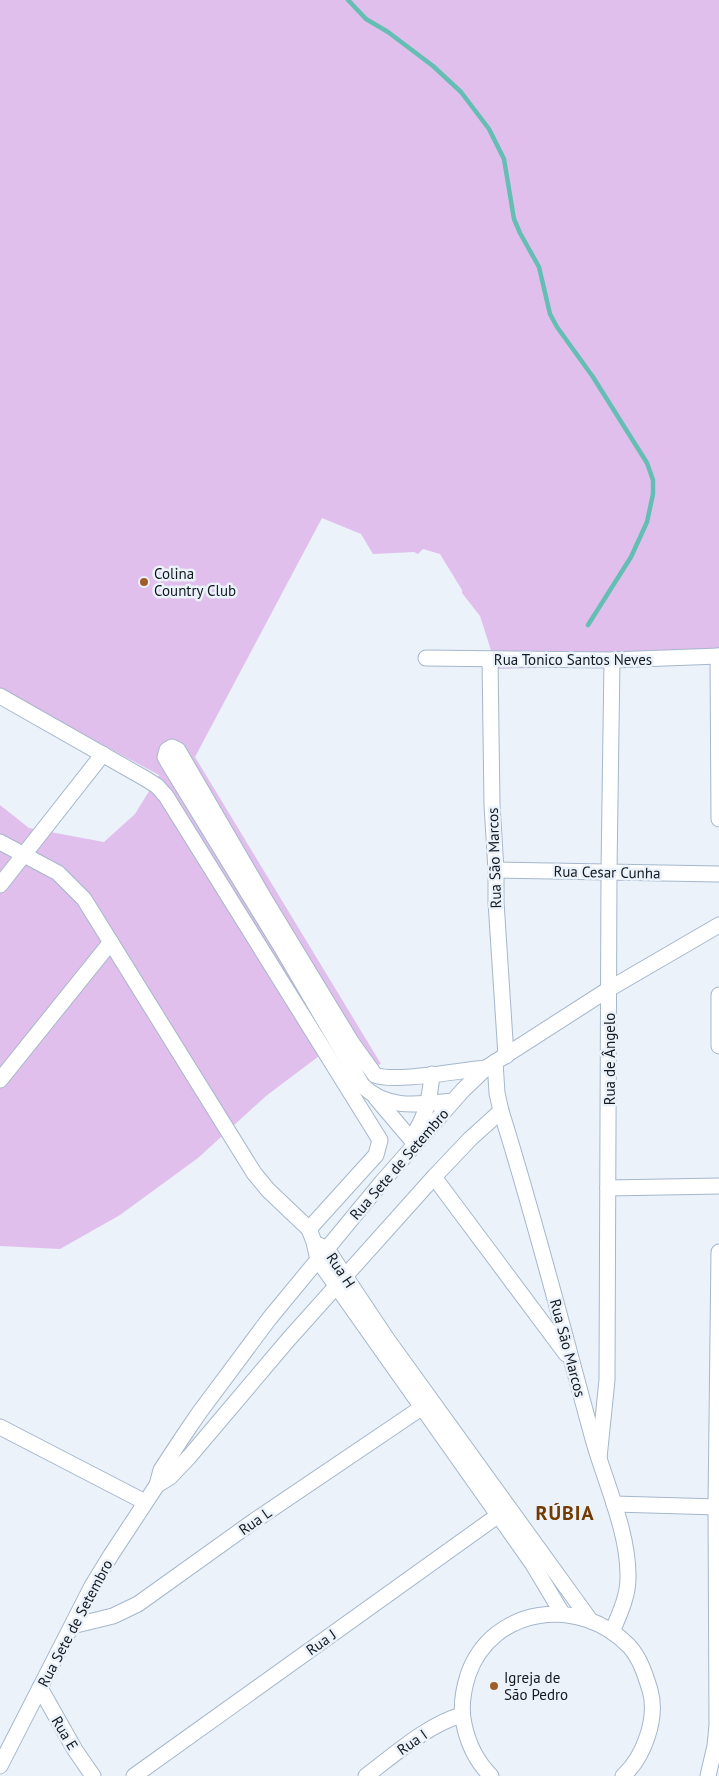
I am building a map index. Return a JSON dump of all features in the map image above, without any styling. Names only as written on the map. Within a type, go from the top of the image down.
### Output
[{"type":"street","name":"Rua Tonico Santos Neves","points":[[426,658],[612,660],[718,656]]},
{"type":"street","points":[[718,656],[719,819]]},
{"type":"street","name":"Rua São Marcos","points":[[490,659],[492,805],[496,870],[497,1093],[547,1268],[598,1458],[614,1504],[622,1536],[628,1578],[626,1595],[612,1632]]},
{"type":"street","name":"Rua de Ângelo","points":[[598,1458],[607,1380],[609,872],[612,660]]},
{"type":"street","points":[[0,696],[157,786],[166,796],[380,1140],[376,1155],[317,1245]]},
{"type":"street","points":[[432,1074],[429,1103],[413,1142],[373,1095],[362,1085],[352,1070],[283,950],[169,764],[165,753],[169,748],[178,750],[264,898],[370,1070],[375,1075],[396,1078],[432,1074],[496,1062]]},
{"type":"street","points":[[0,885],[102,754]]},
{"type":"street","name":"Rua H","points":[[0,842],[58,873],[84,899],[254,1174],[317,1245],[341,1281],[368,1312],[426,1404],[503,1511],[590,1620]]},
{"type":"street","name":"Rua Cesar Cunha","points":[[496,870],[719,874]]},
{"type":"street","name":"Rua Sete de Setembro","points":[[0,1766],[111,1555],[157,1485],[161,1470],[199,1413],[270,1319],[317,1245],[453,1101],[496,1062],[609,989],[719,925]]},
{"type":"street","points":[[0,1080],[112,942]]},
{"type":"street","points":[[719,995],[719,1046]]},
{"type":"street","points":[[373,1095],[396,1104],[453,1101]]},
{"type":"street","name":"Rua Sete de Setembro","points":[[157,1485],[170,1477],[288,1340],[434,1177],[470,1139],[501,1111]]},
{"type":"street","points":[[434,1177],[571,1361]]},
{"type":"street","points":[[608,1188],[719,1186]]},
{"type":"street","points":[[708,1776],[715,1746],[717,1725],[719,1252]]},
{"type":"street","name":"Rua L","points":[[72,1626],[113,1616],[138,1604],[254,1521],[426,1404]]},
{"type":"street","points":[[0,1428],[145,1502]]},
{"type":"street","points":[[614,1504],[718,1507]]},
{"type":"street","name":"Rua H","points":[[503,1511],[562,1613]]},
{"type":"street","name":"Rua J","points":[[134,1776],[503,1511]]},
{"type":"street","points":[[491,1776],[482,1767],[468,1744],[462,1715],[463,1690],[472,1664],[488,1642],[510,1625],[535,1615],[562,1613],[580,1616],[612,1632],[629,1647],[644,1669],[651,1694],[651,1721],[645,1746],[631,1768],[623,1776]]},
{"type":"street","name":"Rua E","points":[[40,1688],[75,1750],[93,1776]]},
{"type":"street","name":"Rua I","points":[[366,1776],[429,1730],[462,1715]]},
{"type":"shaded area","points":[[0,0],[719,0],[719,663],[497,669],[480,616],[462,593],[440,554],[423,549],[418,554],[414,552],[373,554],[361,534],[322,518],[195,757],[381,1064],[347,1074],[327,1050],[266,1096],[198,1158],[120,1215],[60,1249],[0,1246],[0,805],[29,828],[104,842],[135,814],[159,775],[0,690]]},
{"type":"waterway","points":[[348,0],[366,19],[388,32],[433,66],[461,92],[489,129],[504,159],[514,219],[539,267],[550,314],[557,327],[593,377],[647,463],[653,480],[653,494],[647,522],[631,557],[588,625]]},
{"type":"place","name":"Colina Country Club","points":[[144,582]]},
{"type":"place","name":"Igreja de São Pedro","points":[[494,1686]]},
{"type":"district","name":"RÚBIA","points":[[565,1513]]}]
